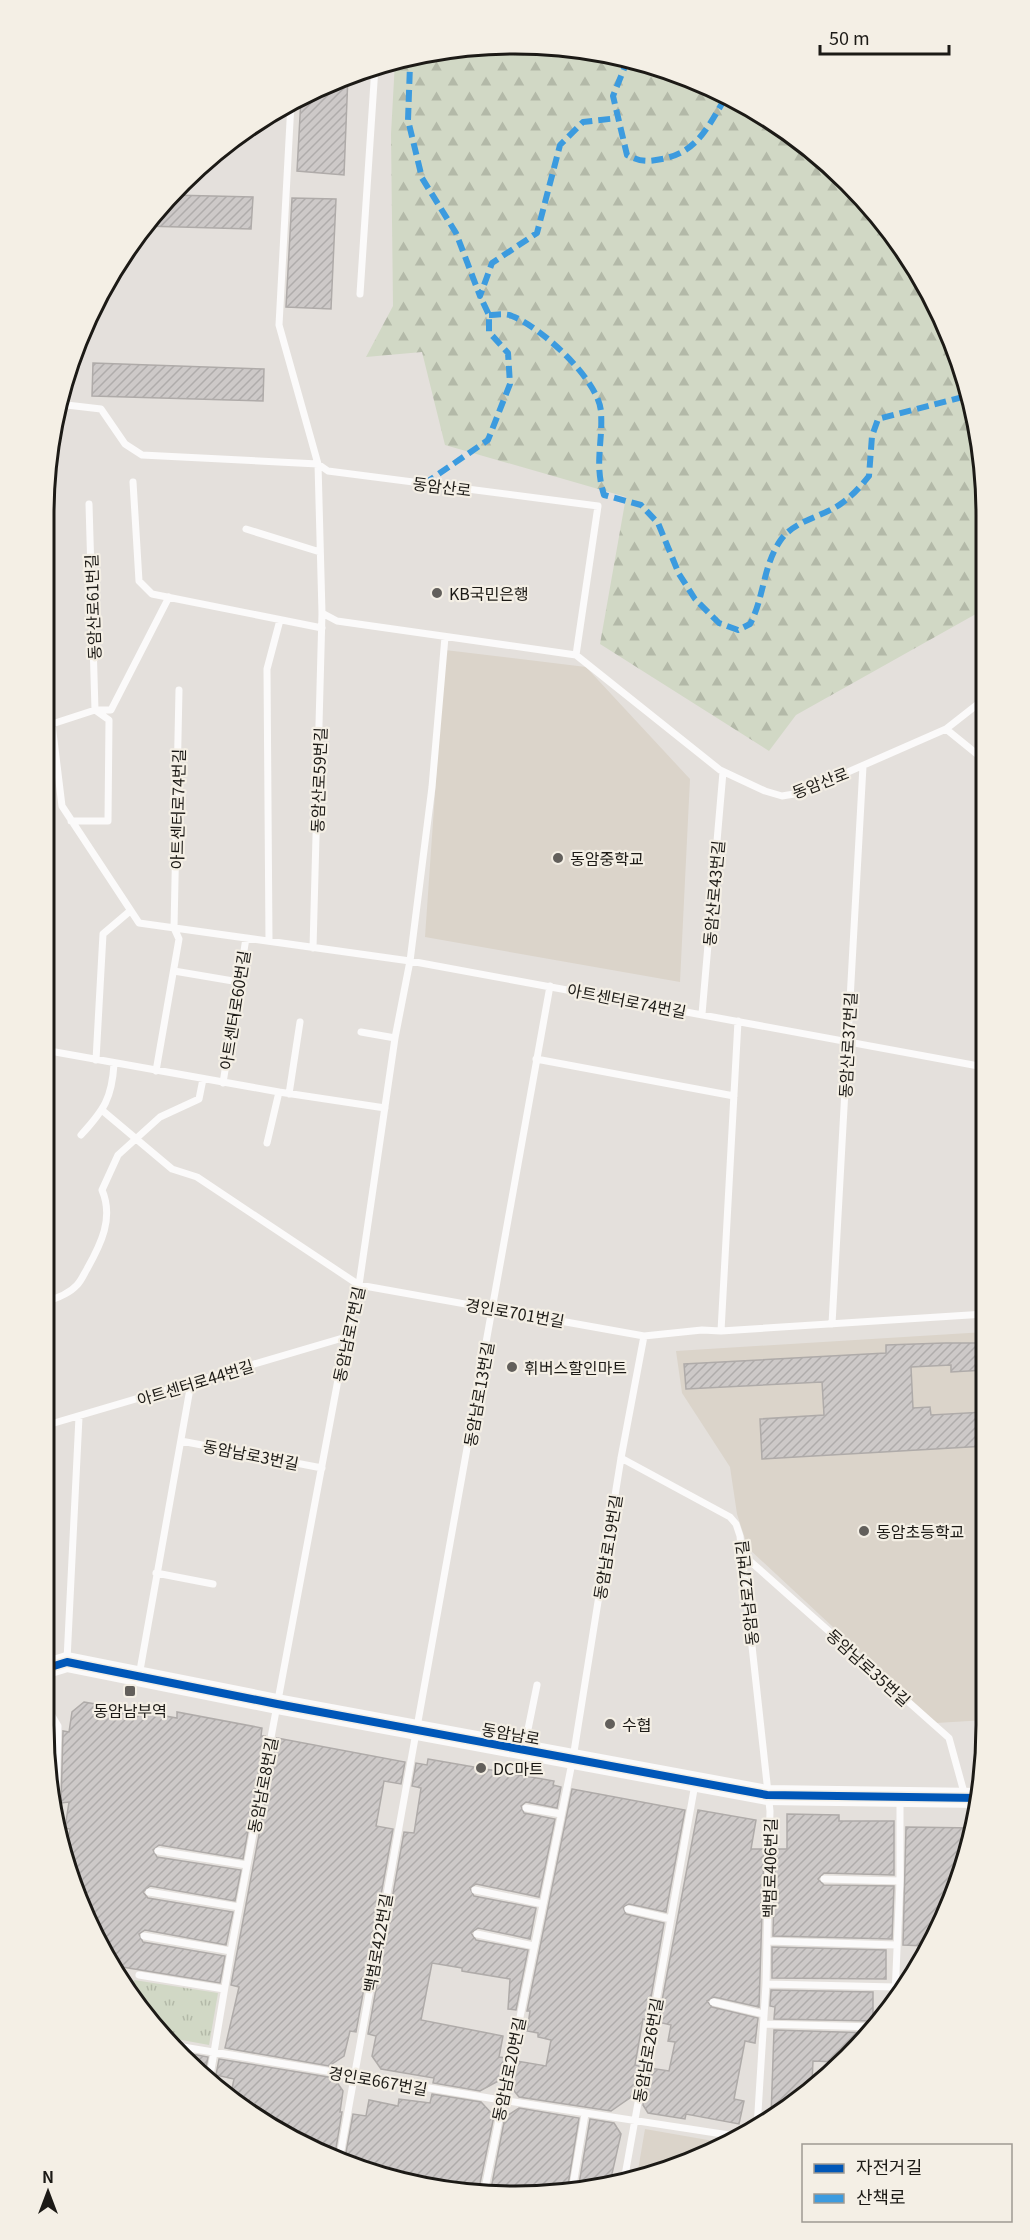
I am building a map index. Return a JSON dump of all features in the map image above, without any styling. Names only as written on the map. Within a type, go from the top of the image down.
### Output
[{"type":"street","name":"동암남로","points":[[54,1666],[67,1662],[277,1704],[767,1795],[970,1798]]},
{"type":"lane","points":[[360,294],[374,76]]},
{"type":"lane","points":[[290,113],[279,325],[318,464],[322,613],[337,621],[576,655]]},
{"type":"lane","name":"동암산로","points":[[68,405],[101,409],[125,444],[142,456],[318,464],[328,471],[598,506],[576,655],[723,772],[765,791],[782,796],[800,793],[946,729],[976,705]]},
{"type":"lane","points":[[133,482],[139,581],[152,594],[322,628]]},
{"type":"lane","name":"동암산로61번길","points":[[89,504],[95,710]]},
{"type":"lane","points":[[246,529],[320,552]]},
{"type":"lane","points":[[54,723],[95,710],[111,710],[169,597]]},
{"type":"lane","name":"동암산로59번길","points":[[313,948],[322,613]]},
{"type":"lane","points":[[269,941],[267,669],[280,620]]},
{"type":"lane","name":"동암남로7번길","points":[[277,1704],[346,1337],[359,1285],[395,1038],[410,962],[432,787],[445,637]]},
{"type":"lane","name":"아트센터로74번길","points":[[174,928],[179,690]]},
{"type":"lane","points":[[71,821],[108,821],[109,720],[95,710]]},
{"type":"lane","points":[[946,729],[976,753]]},
{"type":"lane","name":"아트센터로74번길","points":[[54,740],[62,806],[139,923],[410,962],[976,1066]]},
{"type":"lane","name":"동암산로37번길","points":[[832,1324],[863,766]]},
{"type":"lane","name":"동암산로43번길","points":[[702,1014],[723,772]]},
{"type":"lane","points":[[96,1060],[103,934],[130,911]]},
{"type":"lane","points":[[156,1071],[179,939],[174,928]]},
{"type":"lane","name":"아트센터로60번길","points":[[223,1083],[246,938]]},
{"type":"lane","points":[[174,971],[239,982]]},
{"type":"lane","name":"동암남로13번길","points":[[416,1729],[494,1307],[550,986]]},
{"type":"lane","points":[[721,1331],[738,1021]]},
{"type":"lane","points":[[290,1094],[300,1022]]},
{"type":"lane","points":[[362,1032],[395,1038]]},
{"type":"lane","name":"아트센터로60번길","points":[[54,1052],[223,1083],[385,1108]]},
{"type":"lane","points":[[536,1059],[734,1096]]},
{"type":"lane","points":[[81,1135],[103,1111],[112,1089],[114,1064]]},
{"type":"lane","name":"아트센터로60번길","points":[[54,1299],[77,1285],[100,1246],[107,1221],[106,1200],[102,1190],[118,1155],[160,1117],[199,1099],[203,1079]]},
{"type":"lane","points":[[267,1143],[279,1092]]},
{"type":"lane","name":"경인로701번길","points":[[103,1111],[172,1168],[197,1177],[359,1285],[494,1307],[644,1336],[702,1330],[721,1331],[976,1314]]},
{"type":"lane","name":"동암남로19번길","points":[[573,1758],[621,1458],[644,1336]]},
{"type":"lane","name":"아트센터로44번길","points":[[54,1423],[346,1337]]},
{"type":"lane","name":"동암남로3번길","points":[[139,1677],[191,1383]]},
{"type":"lane","points":[[67,1662],[79,1417]]},
{"type":"lane","name":"동암남로3번길","points":[[181,1441],[322,1468]]},
{"type":"lane","name":"동암남로27번길","points":[[621,1458],[730,1516],[736,1524],[742,1554],[767,1795]]},
{"type":"lane","name":"동암남로35번길","points":[[742,1554],[949,1738],[971,1792]]},
{"type":"lane","points":[[156,1573],[213,1584]]},
{"type":"lane","name":"동암남로","points":[[524,1749],[537,1685]]},
{"type":"lane","name":"동암남로8번길","points":[[211,2072],[277,1704]]},
{"type":"lane","points":[[54,1719],[58,1726],[57,1773]]},
{"type":"lane","name":"백범로422번길","points":[[341,2152],[416,1729]]},
{"type":"lane","name":"동암남로20번길","points":[[485,2185],[501,2100],[573,1758]]},
{"type":"lane","name":"동암남로26번길","points":[[626,2172],[696,1781]]},
{"type":"lane","name":"백범로406번길","points":[[758,2116],[766,1984],[770,1811],[767,1795]]},
{"type":"lane","points":[[895,1985],[900,1881],[900,1797]]},
{"type":"lane","points":[[526,1808],[561,1814]]},
{"type":"lane","points":[[158,1851],[247,1865]]},
{"type":"lane","points":[[824,1879],[900,1881]]},
{"type":"lane","points":[[475,1890],[543,1904]]},
{"type":"lane","points":[[149,1892],[239,1907]]},
{"type":"lane","points":[[628,1909],[671,1919]]},
{"type":"lane","points":[[477,1934],[534,1946]]},
{"type":"lane","points":[[144,1936],[231,1952]]},
{"type":"lane","name":"백범로406번길","points":[[767,1941],[897,1945]]},
{"type":"lane","points":[[139,1975],[224,1989]]},
{"type":"lane","points":[[766,1984],[828,1985],[891,1991]]},
{"type":"lane","points":[[713,2002],[765,2014]]},
{"type":"lane","points":[[764,2024],[864,2027]]},
{"type":"lane","name":"경인로667번길","points":[[186,2047],[585,2114],[725,2135]]},
{"type":"lane","points":[[573,2182],[585,2114]]},
{"type":"shaded area","name":"동암중학교","points":[[445,650],[586,667],[690,779],[680,982],[425,937]]},
{"type":"shaded area","name":"동암초등학교","points":[[976,1333],[976,1721],[936,1723],[748,1548],[737,1514],[730,1467],[682,1393],[676,1351]]},
{"type":"shaded area","points":[[645,2129],[713,2141],[663,2162],[638,2169]]},
{"type":"green space","points":[[515,54],[545,55],[605,63],[663,78],[746,116],[796,149],[841,189],[881,234],[914,284],[952,367],[967,425],[975,485],[976,614],[796,715],[769,751],[600,644],[626,497],[445,445],[422,352],[366,357],[393,306],[391,134],[394,70],[455,58]]},
{"type":"green space","points":[[134,1980],[218,1993],[209,2045],[178,2039],[149,2006],[133,1983]]},
{"type":"building","points":[[348,86],[344,175],[297,171],[300,108]]},
{"type":"building","points":[[183,195],[253,197],[251,229],[155,226]]},
{"type":"building","points":[[292,198],[336,199],[331,309],[286,307]]},
{"type":"building","points":[[93,363],[264,369],[263,401],[92,396]]},
{"type":"building","points":[[976,1343],[976,1371],[951,1372],[951,1365],[911,1367],[913,1408],[930,1407],[931,1415],[976,1412],[976,1447],[762,1459],[760,1419],[824,1415],[822,1382],[686,1389],[684,1364],[886,1353],[886,1345]]},
{"type":"building","points":[[84,1702],[177,1718],[177,1712],[262,1728],[261,1736],[265,1736],[243,1859],[159,1845],[153,1850],[157,1857],[241,1870],[235,1901],[150,1886],[143,1892],[148,1898],[233,1912],[226,1945],[145,1930],[139,1934],[143,1942],[225,1956],[220,1983],[124,1967],[116,1955],[78,1873],[68,1838],[70,1829],[66,1828],[65,1825],[69,1802],[61,1803],[63,1731],[69,1732],[72,1712]]},
{"type":"building","points":[[277,1738],[405,1762],[401,1784],[384,1781],[376,1826],[393,1829],[356,2032],[350,2031],[344,2056],[329,2066],[225,2048],[239,1987],[231,1985]]},
{"type":"building","points":[[428,1759],[554,1781],[553,1785],[561,1787],[557,1808],[526,1802],[521,1806],[524,1813],[555,1819],[539,1897],[476,1884],[470,1888],[474,1896],[536,1908],[530,1939],[478,1928],[471,1933],[476,1940],[528,1950],[516,2010],[508,2009],[510,1979],[462,1971],[462,1968],[432,1963],[421,2020],[503,2036],[499,2057],[506,2058],[502,2079],[480,2091],[433,2083],[434,2078],[381,2069],[372,2056],[376,2036],[368,2034],[404,1832],[414,1833],[421,1788],[412,1786],[416,1763],[427,1765]]},
{"type":"building","points":[[572,1789],[685,1810],[666,1912],[629,1904],[623,1907],[626,1914],[664,1923],[647,2020],[643,2019],[635,2065],[639,2066],[634,2095],[611,2111],[519,2097],[511,2087],[517,2061],[546,2066],[551,2040],[538,2037],[538,2033],[527,2031],[530,2011],[527,2011]]},
{"type":"building","points":[[698,1810],[756,1820],[751,1849],[764,1849],[759,2007],[714,1997],[707,2001],[712,2007],[758,2018],[755,2043],[745,2041],[734,2099],[744,2101],[739,2124],[686,2114],[685,2119],[648,2113],[643,2105],[650,2068],[669,2071],[675,2042],[668,2041],[671,2025],[658,2022]]},
{"type":"building","points":[[787,1814],[839,1815],[839,1821],[894,1821],[894,1875],[824,1873],[818,1879],[824,1885],[894,1886],[892,1939],[773,1936],[775,1849],[787,1849]]},
{"type":"building","points":[[906,1827],[964,1828],[952,1873],[919,1946],[903,1945]]},
{"type":"building","points":[[772,1947],[886,1950],[886,1979],[772,1978]]},
{"type":"building","points":[[771,1990],[873,1992],[873,2016],[869,2021],[774,2019],[775,2007],[770,2006]]},
{"type":"building","points":[[774,2030],[859,2033],[830,2062],[813,2061],[812,2078],[771,2108]]},
{"type":"building","points":[[192,2054],[208,2057],[206,2067]]},
{"type":"building","points":[[219,2059],[334,2078],[343,2091],[336,2149],[284,2124],[234,2091],[232,2089],[234,2079],[216,2075]]},
{"type":"building","points":[[432,2094],[481,2102],[494,2116],[480,2184],[425,2177],[367,2162],[346,2154],[353,2114],[366,2116],[369,2100],[398,2106],[399,2099],[430,2103]]},
{"type":"building","points":[[519,2108],[579,2118],[568,2183],[492,2185],[505,2117]]},
{"type":"building","points":[[590,2119],[614,2123],[621,2134],[612,2175],[579,2181]]},
{"type":"marked path","points":[[410,67],[408,120],[422,178],[456,233],[480,296],[492,263],[537,233],[560,145],[583,122],[618,118]]},
{"type":"marked path","points":[[624,68],[613,96],[627,155],[636,159],[657,160],[674,156],[685,150],[701,136],[722,104]]},
{"type":"marked path","points":[[424,484],[488,440],[510,384],[508,353],[489,332],[489,315],[480,296]]},
{"type":"marked path","points":[[489,315],[509,315],[524,322],[538,331],[580,370],[598,399],[601,412],[599,463],[604,495],[641,505],[658,523],[679,574],[695,599],[719,623],[738,630],[750,624],[755,614],[770,561],[780,541],[801,523],[842,503],[869,476],[872,436],[878,419],[960,398]]},
{"type":"cycle path","points":[[54,1666],[67,1662],[277,1704],[767,1795],[970,1798]]},
{"type":"place","name":"KB국민은행","points":[[437,593]]},
{"type":"place","name":"동암중학교","points":[[558,858]]},
{"type":"place","name":"휘버스할인마트","points":[[512,1367]]},
{"type":"place","name":"동암초등학교","points":[[864,1531]]},
{"type":"place","name":"동암남부역","points":[[130,1691]]},
{"type":"place","name":"수협","points":[[610,1724]]},
{"type":"place","name":"DC마트","points":[[481,1768]]}]
